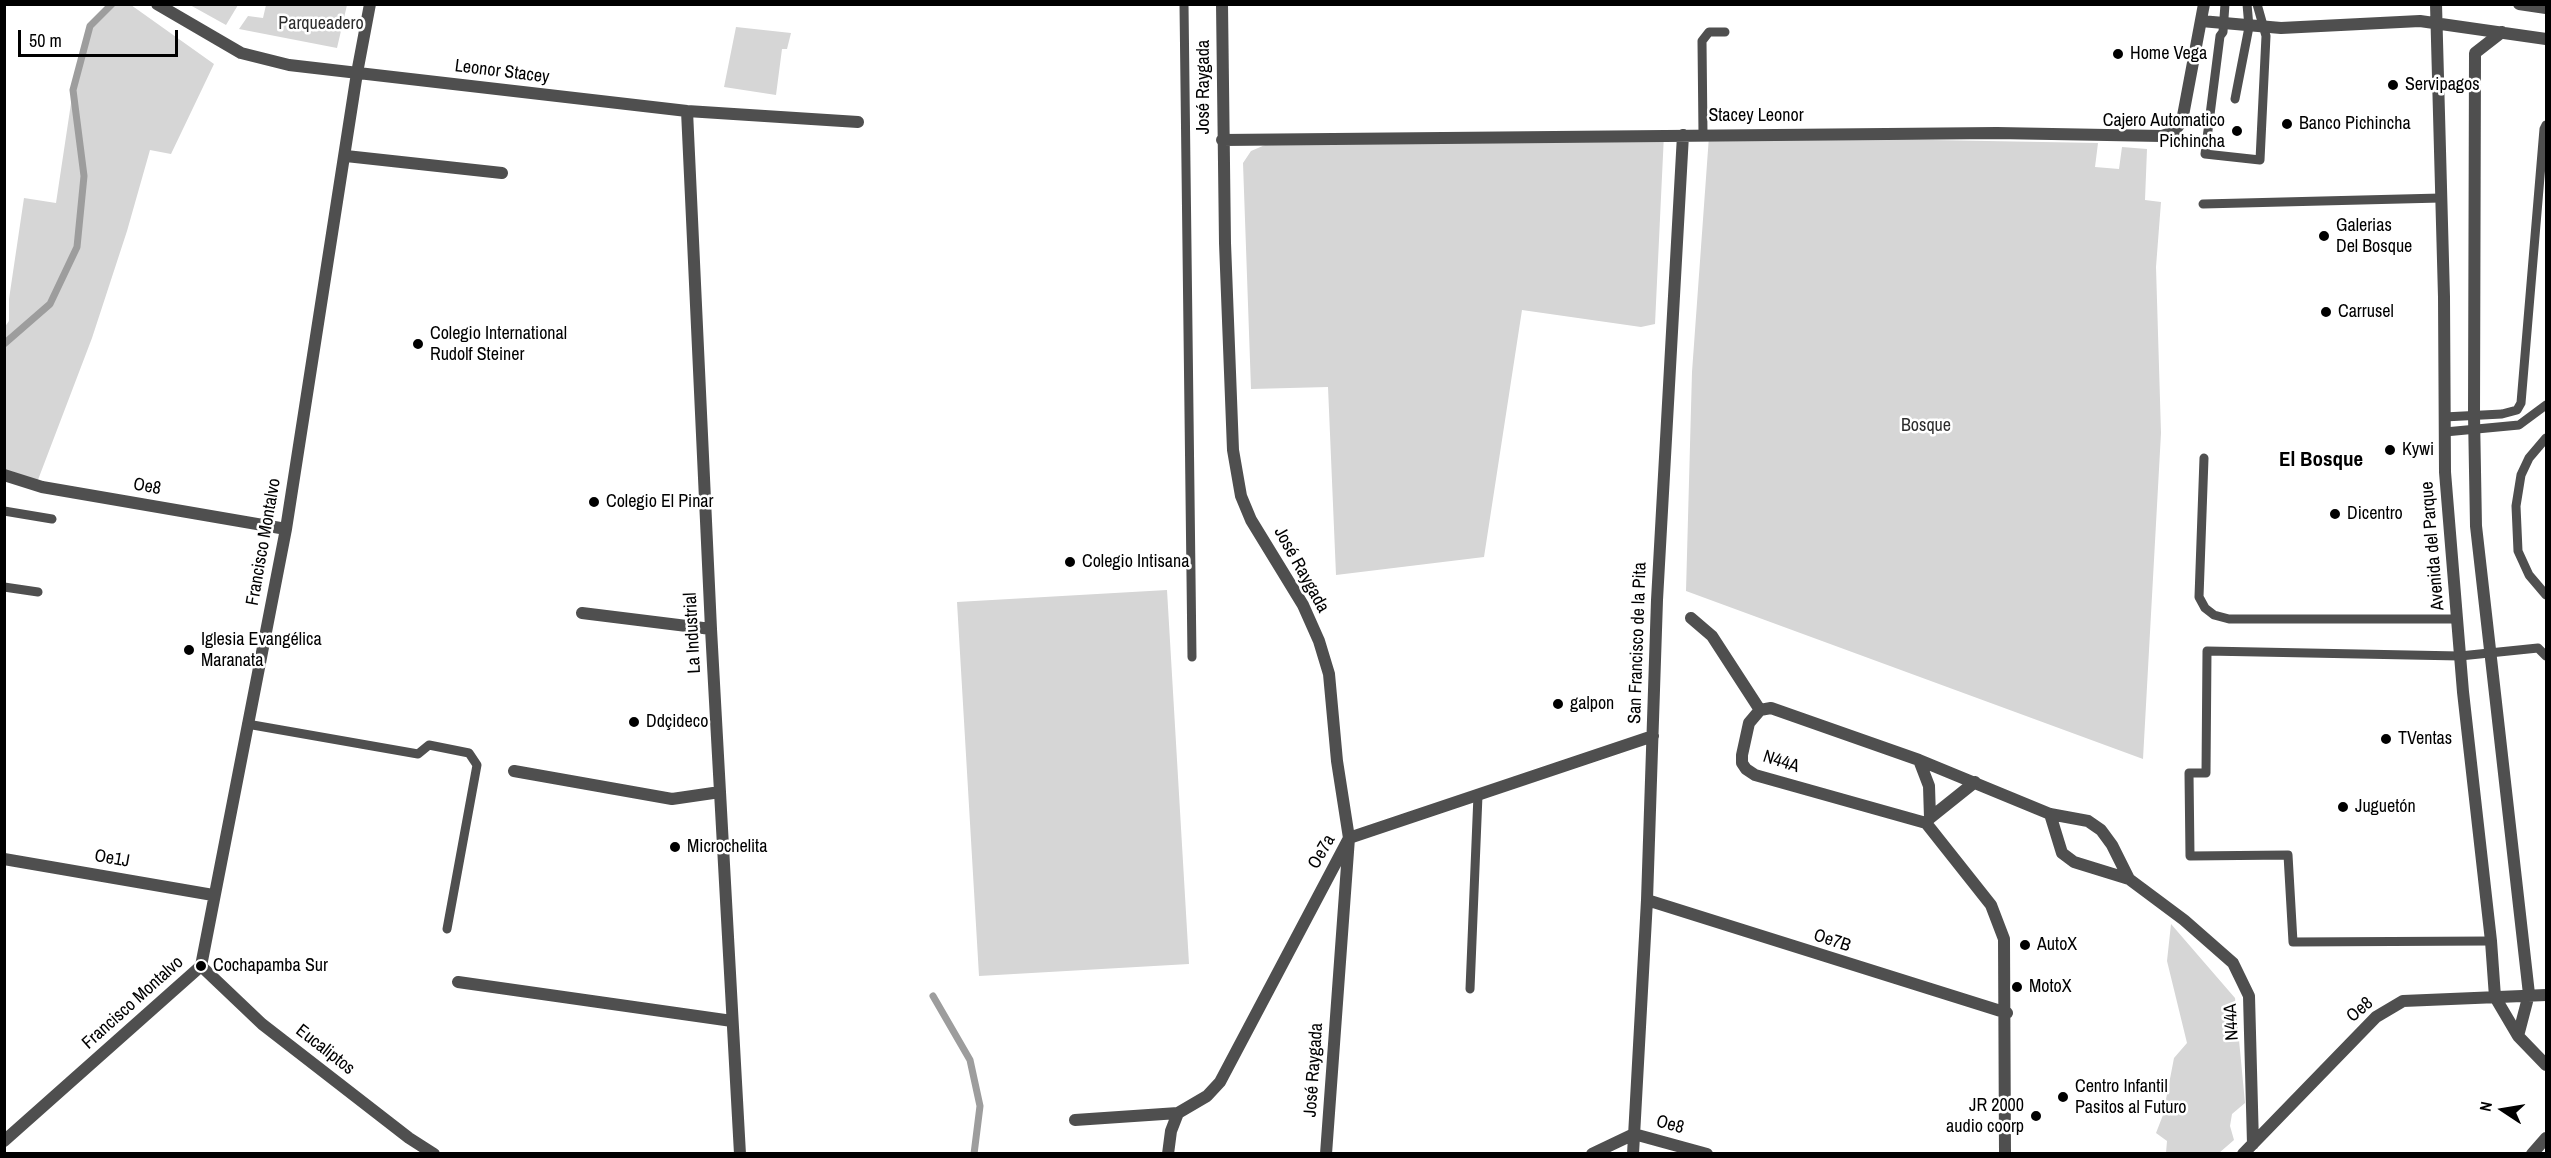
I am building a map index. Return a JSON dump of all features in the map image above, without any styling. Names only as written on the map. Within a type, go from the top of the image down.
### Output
[{"type":"street","name":"Leonor Stacey","points":[[157,4],[242,53],[289,65],[687,111],[858,122]]},
{"type":"street","name":"Francisco Montalvo","points":[[4,1141],[201,966],[286,529],[346,156],[357,73],[370,4]]},
{"type":"street","name":"José Raygada","points":[[1222,4],[1222,140],[1233,450],[1241,496],[1251,520],[1303,605],[1319,641],[1329,674],[1337,761],[1348,838],[1326,1154]]},
{"type":"street","name":"Stacey Leonor","points":[[1222,140],[1703,134],[1997,133],[2162,136],[2175,132],[2182,121],[2204,4]]},
{"type":"street","name":"Avenida del Parque","points":[[2436,4],[2445,472],[2460,656],[2491,940],[2494,997],[2518,1036],[2547,1065]]},
{"type":"street","points":[[2518,4],[2547,8]]},
{"type":"street","points":[[2201,21],[2249,27],[2437,22],[2547,39]]},
{"type":"street","points":[[2502,32],[2475,53],[2474,430],[2476,526],[2529,994],[2518,1036]]},
{"type":"street","name":"La Industrial","points":[[687,111],[711,629],[740,1154]]},
{"type":"street","name":"San Francisco de la Pita","points":[[1633,1154],[1647,900],[1670,344],[1683,135]]},
{"type":"street","points":[[346,156],[502,173]]},
{"type":"street","name":"Oe8","points":[[4,475],[42,487],[286,529]]},
{"type":"street","points":[[582,613],[711,629]]},
{"type":"street","points":[[1691,618],[1712,636],[1760,710]]},
{"type":"street","name":"N44A","points":[[1928,820],[1755,775],[1746,769],[1742,762],[1749,723],[1760,710],[1771,708],[1919,760],[2050,814],[2088,821],[2101,830],[2112,845],[2129,879]]},
{"type":"street","name":"Oe7a","points":[[1178,1113],[1207,1096],[1220,1082],[1348,838],[1653,736]]},
{"type":"street","points":[[1919,760],[1929,786],[1928,820],[1991,905],[2000,922],[2004,939],[2007,1013],[2005,1154]]},
{"type":"street","points":[[514,771],[672,799],[720,792]]},
{"type":"street","points":[[1928,820],[1975,782]]},
{"type":"street","name":"N44A","points":[[2050,814],[2062,853],[2068,858],[2090,869],[2129,879],[2184,920],[2233,963],[2244,981],[2251,1015],[2253,1144]]},
{"type":"street","name":"Oe1J","points":[[4,859],[213,895]]},
{"type":"street","name":"Oe7B","points":[[1647,900],[2007,1013]]},
{"type":"street","name":"Eucaliptos","points":[[201,966],[262,1024],[409,1138],[434,1154]]},
{"type":"street","points":[[458,982],[732,1021]]},
{"type":"street","name":"Oe8","points":[[2243,1154],[2376,1017],[2403,1001],[2547,995]]},
{"type":"street","points":[[1075,1120],[1178,1113],[1171,1131],[1168,1154]]},
{"type":"street","name":"Oe8","points":[[1592,1154],[1634,1134],[1707,1154]]},
{"type":"street","points":[[2532,1154],[2547,1138]]},
{"type":"lane","points":[[1184,4],[1192,657]]},
{"type":"lane","points":[[2225,4],[2205,154],[2260,160],[2265,27],[2257,4]]},
{"type":"lane","points":[[2235,99],[2249,27],[2247,4]]},
{"type":"lane","points":[[1703,134],[1702,41],[1709,32],[1725,32]]},
{"type":"lane","points":[[2444,417],[2517,410],[2521,403],[2544,129],[2547,124]]},
{"type":"lane","points":[[2203,204],[2441,198]]},
{"type":"lane","points":[[2445,432],[2519,424],[2547,405]]},
{"type":"lane","points":[[2547,438],[2529,458],[2521,475],[2516,506],[2518,551],[2529,575],[2547,595]]},
{"type":"lane","points":[[2204,458],[2199,597],[2205,608],[2214,615],[2229,619],[2457,620]]},
{"type":"lane","points":[[4,511],[52,519]]},
{"type":"lane","points":[[4,587],[38,592]]},
{"type":"lane","points":[[2491,940],[2293,942],[2288,855],[2190,856],[2189,773],[2206,772],[2206,651],[2460,656],[2538,648],[2547,656]]},
{"type":"lane","points":[[247,724],[418,754],[429,745],[470,753],[477,765],[447,929]]},
{"type":"lane","points":[[1470,989],[1478,795]]},
{"type":"green space","points":[[238,4],[226,25],[190,5]]},
{"type":"green space","points":[[112,5],[131,5],[214,64],[171,154],[150,150],[127,231],[92,338],[36,485],[5,473],[4,328],[9,321],[9,299],[24,198],[56,203],[73,90],[90,26]]},
{"type":"green space","name":"Parqueadero","points":[[266,5],[347,5],[337,48],[239,29],[248,16],[263,18]]},
{"type":"green space","points":[[736,27],[791,33],[787,49],[782,49],[776,95],[724,87]]},
{"type":"green space","points":[[1664,134],[1655,324],[1641,327],[1522,310],[1484,557],[1336,575],[1328,387],[1251,389],[1243,163],[1251,151],[1265,145]]},
{"type":"green space","name":"Bosque","points":[[1709,136],[2098,143],[2095,167],[2119,169],[2122,147],[2147,149],[2145,200],[2161,202],[2156,267],[2161,433],[2143,759],[1686,591],[1692,372]]},
{"type":"green space","points":[[1167,590],[1189,964],[979,976],[957,602]]},
{"type":"green space","points":[[2171,924],[2235,998],[2245,1103],[2232,1114],[2230,1126],[2234,1140],[2219,1153],[2166,1153],[2167,1141],[2156,1133],[2163,1115],[2174,1058],[2187,1043],[2167,961]]},
{"type":"waterway","points":[[4,344],[50,304],[77,247],[84,176],[73,90],[90,26],[112,4]]},
{"type":"waterway","points":[[933,996],[970,1060],[980,1106],[974,1154]]},
{"type":"place","name":"Home Vega","points":[[2118,54]]},
{"type":"place","name":"Servipagos","points":[[2393,85]]},
{"type":"place","name":"Banco Pichincha","points":[[2287,124]]},
{"type":"place","name":"Cajero Automatico Pichincha","points":[[2237,131]]},
{"type":"place","name":"Galerias Del Bosque","points":[[2324,236]]},
{"type":"place","name":"Carrusel","points":[[2326,312]]},
{"type":"place","name":"Colegio International Rudolf Steiner","points":[[418,344]]},
{"type":"place","name":"Kywi","points":[[2390,450]]},
{"type":"place","name":"Colegio El Pinar","points":[[594,502]]},
{"type":"place","name":"Dicentro","points":[[2335,514]]},
{"type":"place","name":"Colegio Intisana","points":[[1070,562]]},
{"type":"place","name":"Iglesia Evangélica Maranata","points":[[189,650]]},
{"type":"place","name":"galpon","points":[[1558,704]]},
{"type":"place","name":"Ddçideco","points":[[634,722]]},
{"type":"place","name":"TVentas","points":[[2386,739]]},
{"type":"place","name":"Juguetón","points":[[2343,807]]},
{"type":"place","name":"Microchelita","points":[[675,847]]},
{"type":"place","name":"AutoX","points":[[2025,945]]},
{"type":"place","name":"Cochapamba Sur","points":[[201,966]]},
{"type":"place","name":"MotoX","points":[[2017,987]]},
{"type":"place","name":"Centro Infantil Pasitos al Futuro","points":[[2063,1097]]},
{"type":"place","name":"JR 2000 audio coorp","points":[[2036,1116]]},
{"type":"district","name":"El Bosque","points":[[2321,460]]}]
